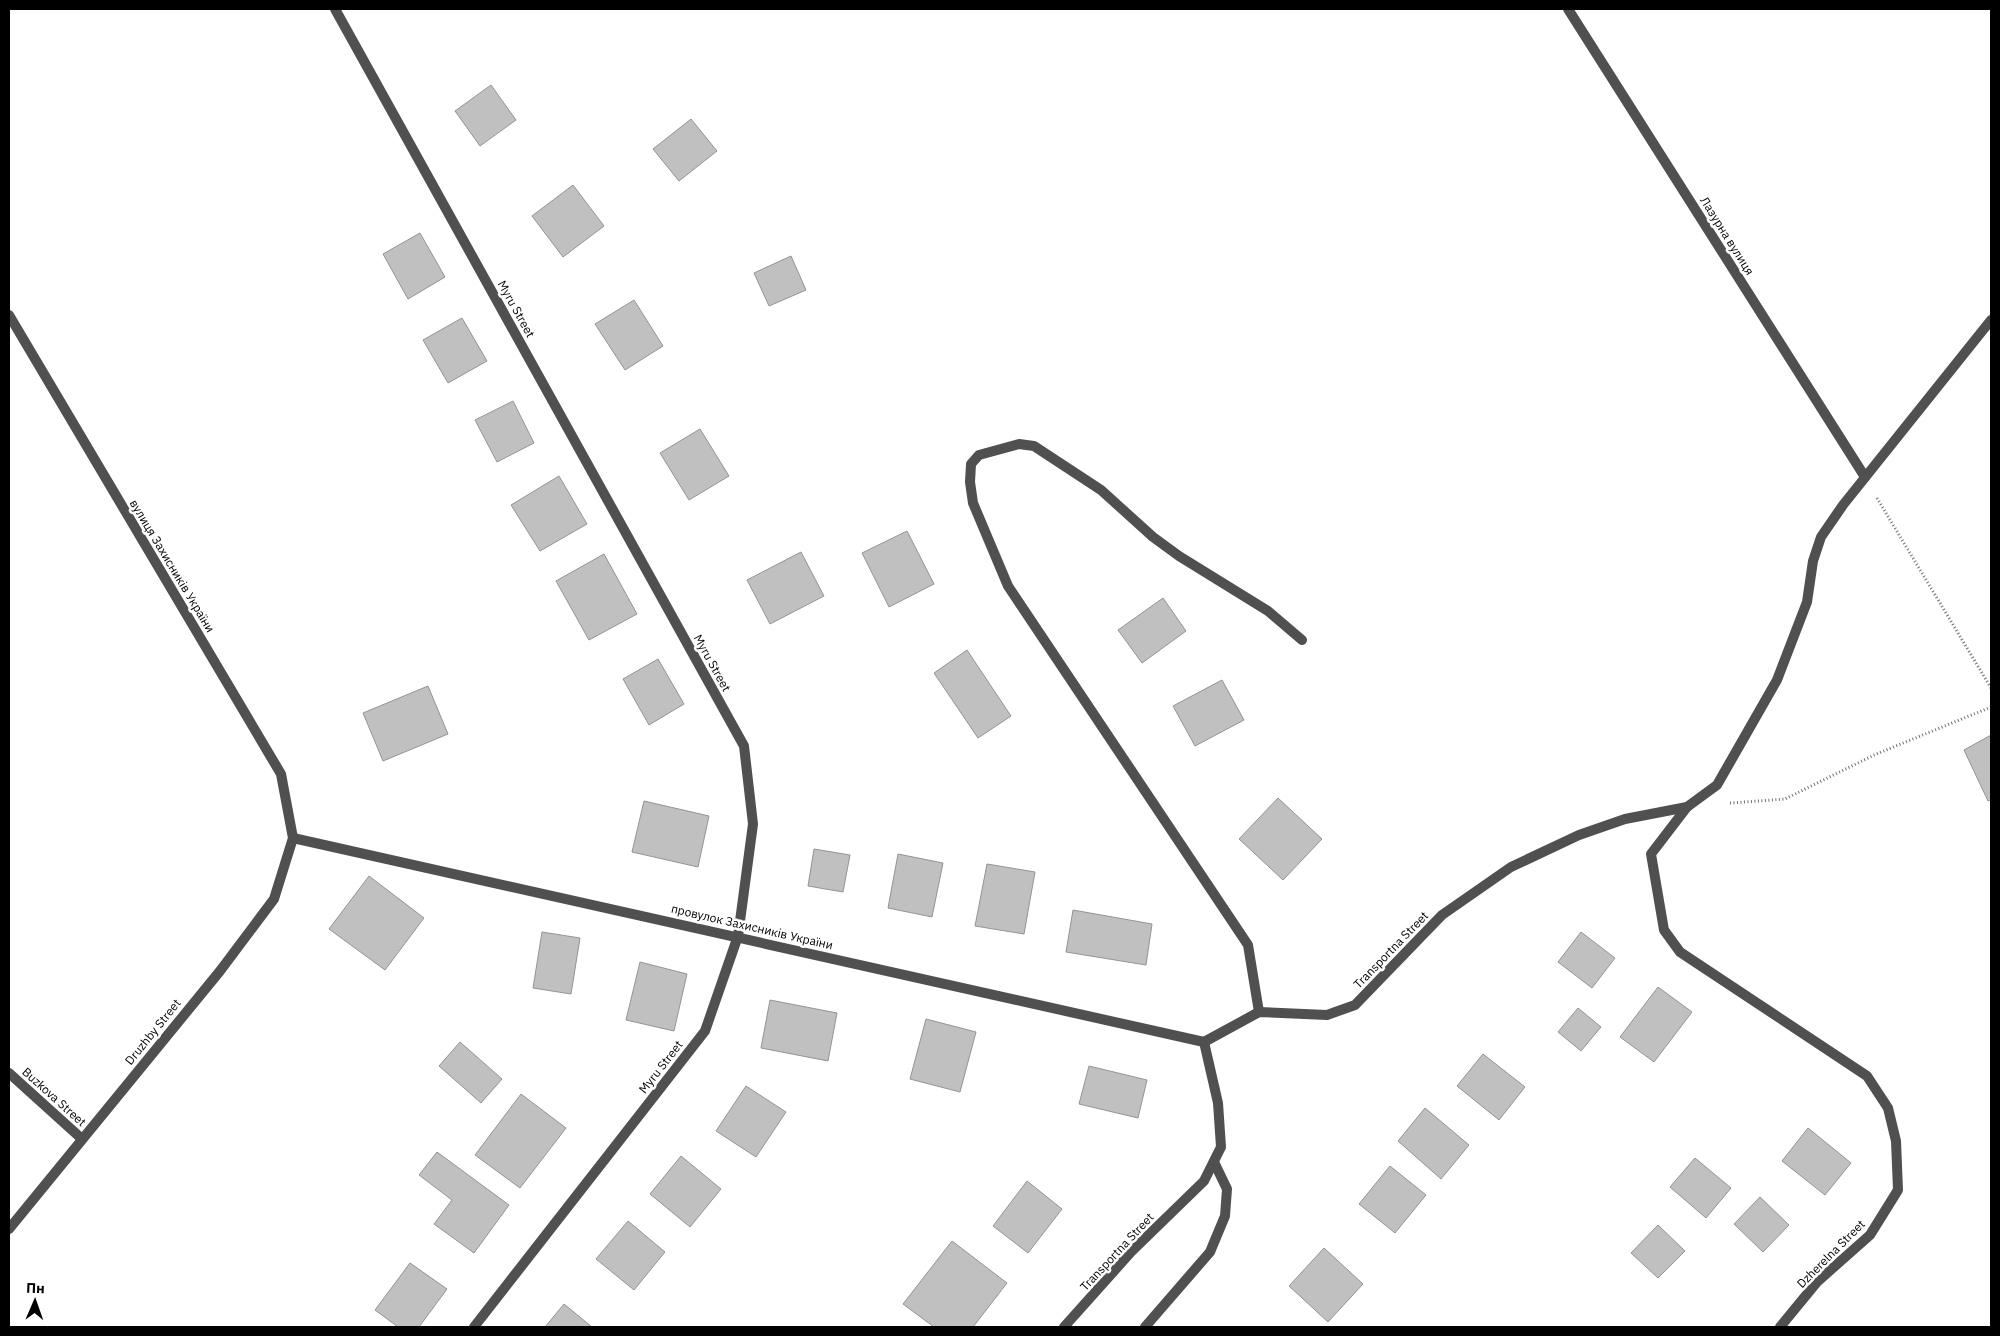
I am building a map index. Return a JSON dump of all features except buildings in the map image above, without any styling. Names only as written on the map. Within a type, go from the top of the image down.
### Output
[{"type":"street","name":"Myru Street","points":[[335,9],[744,746],[753,824],[738,936],[705,1031],[474,1327]]},
{"type":"street","name":"Лазурна вулиця","points":[[1568,9],[1865,478]]},
{"type":"street","name":"вулиця Захисників України","points":[[9,315],[281,774],[293,838]]},
{"type":"street","points":[[1686,807],[1717,785],[1777,680],[1807,602],[1813,561],[1820,537],[1991,320]]},
{"type":"street","points":[[1204,1042],[1260,1012],[1248,946],[1008,586],[973,503],[970,482],[971,464],[979,455],[1019,444],[1034,446],[1101,490],[1153,537],[1179,556],[1260,606],[1302,640]]},
{"type":"street","name":"Transportna Street","points":[[1260,1012],[1328,1015],[1355,1005],[1442,915],[1511,867],[1579,835],[1625,819],[1686,807]]},
{"type":"street","name":"Dzherelna Street","points":[[1686,807],[1651,854],[1664,930],[1680,952],[1867,1076],[1888,1108],[1896,1141],[1898,1190],[1870,1235],[1817,1282],[1780,1327]]},
{"type":"street","name":"провулок Захисників України","points":[[293,838],[738,936],[1204,1042]]},
{"type":"street","name":"Druzhby Street","points":[[9,1229],[220,971],[274,899],[293,838]]},
{"type":"street","name":"Transportna Street","points":[[1064,1327],[1132,1252],[1204,1181],[1214,1162],[1221,1147],[1218,1103],[1204,1042]]},
{"type":"street","name":"Buzkova Street","points":[[9,1073],[82,1139]]},
{"type":"street","points":[[1145,1327],[1210,1252],[1225,1216],[1227,1189],[1214,1162]]},
{"type":"path","points":[[1865,478],[1991,688]]},
{"type":"path","points":[[1726,804],[1784,799],[1874,755],[1991,707]]}]
